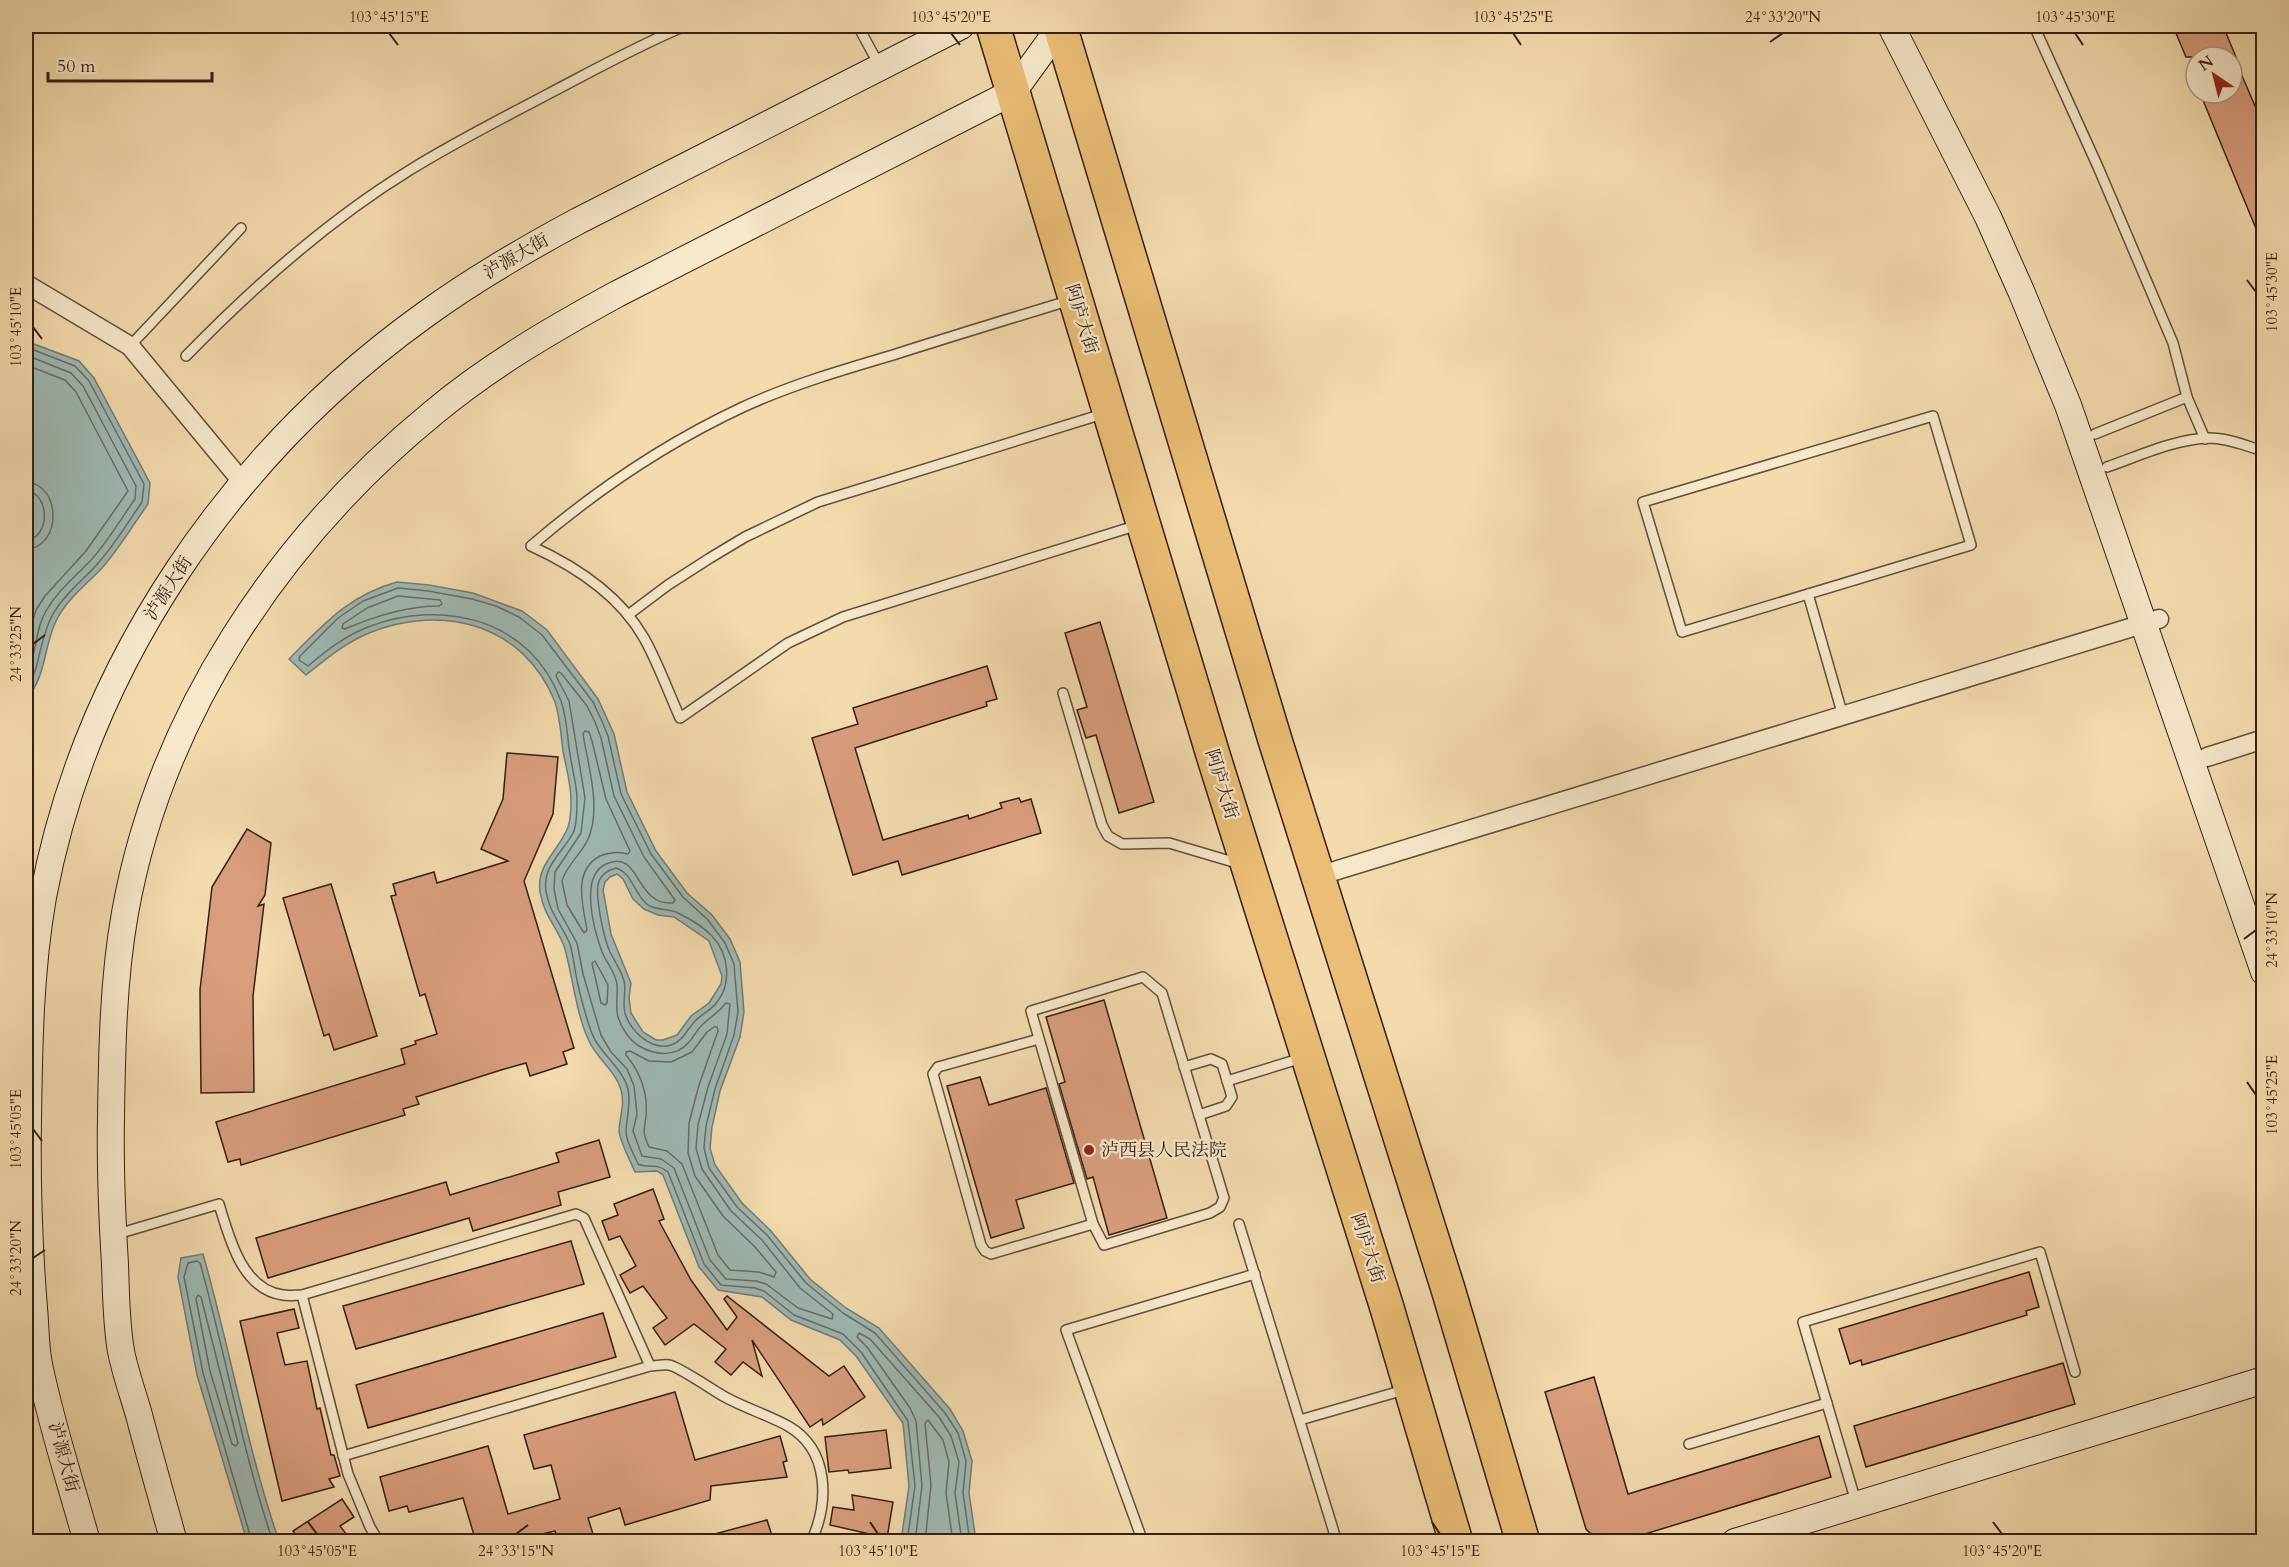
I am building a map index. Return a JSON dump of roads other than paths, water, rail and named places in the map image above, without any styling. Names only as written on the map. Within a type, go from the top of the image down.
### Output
[{"type":"highway","name":"阿庐大街","points":[[993,26],[1248,867],[1387,1308],[1456,1542]]},
{"type":"highway","points":[[1060,26],[1275,740],[1448,1289],[1523,1542]]},
{"type":"main road","name":"泸源大街","points":[[87,1542],[39,1367],[37,1346],[29,1232],[31,937],[69,794],[107,697],[130,649],[186,558],[244,484],[296,426],[338,385],[416,321],[471,283],[578,221],[962,26]]},
{"type":"main road","points":[[174,1542],[121,1351],[113,1235],[111,1149],[118,956],[136,864],[164,775],[200,696],[228,646],[284,566],[355,484],[394,446],[441,406],[516,352],[617,294],[1013,92],[1060,26]]},
{"type":"main road","points":[[1891,26],[1983,207],[2037,329],[2151,622],[2207,758],[2264,923]]},
{"type":"main road","points":[[1909,26],[2036,284],[2095,434],[2107,467],[2151,622],[2264,972]]},
{"type":"main road","points":[[1736,1542],[2264,1380]]},
{"type":"street","points":[[26,284],[130,346],[244,484]]},
{"type":"street","points":[[1318,876],[2151,622]]},
{"type":"street","points":[[2207,758],[2264,739]]},
{"type":"lane","points":[[186,356],[291,256],[336,220],[409,170],[504,117],[684,26]]},
{"type":"lane","points":[[858,26],[880,67]]},
{"type":"lane","points":[[2034,26],[2098,167],[2173,344],[2187,398],[2205,439]]},
{"type":"lane","points":[[2259,26],[2264,38]]},
{"type":"lane","points":[[130,346],[241,228]]},
{"type":"lane","points":[[1076,299],[819,377],[744,407],[640,463],[571,512],[531,546],[587,577],[628,615],[652,652],[680,718],[788,644],[843,617],[1143,523]]},
{"type":"lane","points":[[2095,434],[2187,398]]},
{"type":"lane","points":[[628,615],[668,585],[745,537],[818,502],[1110,412]]},
{"type":"lane","points":[[1933,416],[1971,545],[1808,594],[1682,632],[1643,502],[1933,416]]},
{"type":"lane","points":[[2107,467],[2184,441],[2227,440],[2264,451]]},
{"type":"lane","points":[[1808,594],[1843,716]]},
{"type":"lane","points":[[1064,693],[1102,825],[1108,836],[1122,844],[1153,842],[1184,846],[1248,867]]},
{"type":"lane","points":[[1143,977],[1162,993],[1224,1198],[1220,1207],[1210,1213],[1104,1245],[1093,1224],[1039,1039],[1031,1011],[1143,977]]},
{"type":"lane","points":[[1039,1039],[938,1067],[933,1074],[981,1245],[984,1251],[991,1254],[1093,1224]]},
{"type":"lane","points":[[1227,1081],[1308,1056]]},
{"type":"lane","points":[[1184,1067],[1211,1059],[1222,1064],[1232,1097],[1226,1106],[1199,1115]]},
{"type":"lane","points":[[113,1235],[219,1204],[232,1245],[249,1275],[268,1290],[282,1295],[302,1295],[576,1214],[584,1218],[650,1366]]},
{"type":"lane","points":[[1239,1224],[1337,1542]]},
{"type":"lane","points":[[1857,1504],[1803,1322],[2040,1252],[2075,1372]]},
{"type":"lane","points":[[1143,1542],[1066,1330],[1255,1274]]},
{"type":"lane","points":[[302,1295],[343,1456],[370,1527],[379,1542]]},
{"type":"lane","points":[[343,1456],[650,1366],[671,1365],[746,1408],[788,1426],[797,1432],[813,1450],[823,1479],[822,1510],[811,1542]]},
{"type":"lane","points":[[1300,1420],[1410,1388]]},
{"type":"lane","points":[[1689,1444],[1827,1403]]},
{"type":"water","points":[[26,341],[79,361],[94,378],[150,483],[148,504],[126,537],[102,568],[66,605],[57,619],[38,681],[26,699],[26,533],[30,516],[26,500]]},
{"type":"water","points":[[397,582],[429,585],[473,593],[522,611],[547,630],[598,699],[614,734],[627,792],[656,851],[687,893],[712,915],[730,939],[740,962],[744,1012],[740,1037],[720,1091],[712,1127],[710,1148],[715,1165],[742,1203],[771,1231],[810,1279],[846,1308],[879,1328],[950,1409],[963,1431],[972,1461],[969,1493],[976,1541],[901,1541],[909,1486],[903,1423],[856,1356],[840,1340],[791,1320],[762,1297],[718,1290],[699,1267],[663,1175],[657,1171],[635,1172],[619,1130],[622,1095],[619,1083],[592,1047],[578,1007],[565,949],[548,916],[540,892],[541,873],[568,827],[571,803],[557,708],[541,675],[523,654],[502,638],[478,627],[452,621],[424,620],[397,624],[369,633],[344,646],[306,675],[289,659],[313,634],[338,613],[351,603]],"holes":[[[617,874],[623,879],[633,899],[644,909],[658,915],[674,917],[709,941],[722,976],[721,984],[709,1003],[691,1016],[677,1035],[663,1040],[656,1040],[643,1032],[631,1013],[629,998],[631,983],[611,934],[603,890],[605,882],[610,877]]]},
{"type":"water","points":[[203,1254],[257,1470],[279,1541],[247,1541],[197,1375],[178,1277],[181,1258]]},
{"type":"place","name":"泸西县人民法院","points":[[1089,1150]]}]
